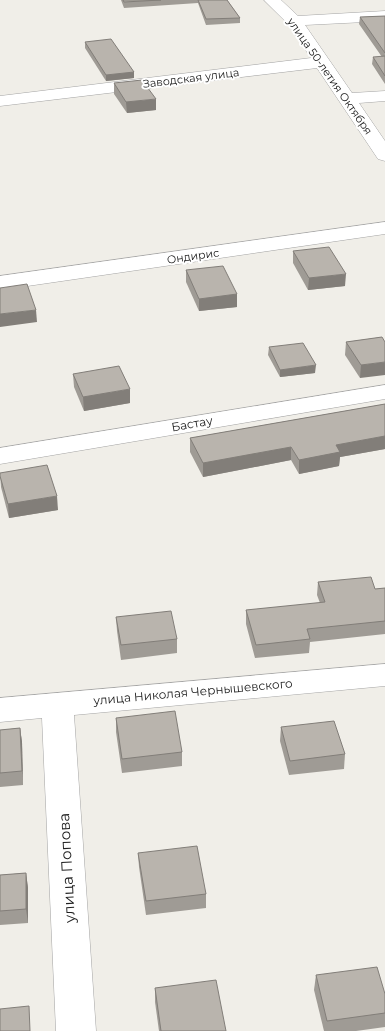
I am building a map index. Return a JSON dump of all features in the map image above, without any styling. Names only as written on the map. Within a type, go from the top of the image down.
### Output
[{"type":"street","name":"улица 50-летия Октября","points":[[272,0],[294,20],[385,155]]},
{"type":"street","points":[[294,20],[385,16]]},
{"type":"street","name":"Заводская улица","points":[[0,101],[322,62]]},
{"type":"street","points":[[348,98],[385,96]]},
{"type":"street","name":"Ондирис","points":[[0,283],[385,228]]},
{"type":"street","name":"Бастау","points":[[0,456],[385,392]]},
{"type":"street","name":"улица Николая Чернышевского","points":[[0,710],[385,675]]},
{"type":"street","name":"улица Попова","points":[[57,705],[76,1031]]},
{"type":"building","points":[[123,0],[161,0],[124,2]]},
{"type":"building","points":[[198,0],[227,0],[240,18],[206,19]]},
{"type":"building","points":[[385,16],[385,53],[360,17]]},
{"type":"building","points":[[111,39],[134,72],[106,75],[85,42]]},
{"type":"building","points":[[385,56],[385,76],[373,57]]},
{"type":"building","points":[[142,80],[156,99],[126,102],[114,83]]},
{"type":"building","points":[[329,247],[346,274],[309,278],[293,251]]},
{"type":"building","points":[[223,266],[237,294],[199,299],[186,270]]},
{"type":"building","points":[[27,284],[36,310],[0,314],[0,288]]},
{"type":"building","points":[[382,337],[385,342],[385,362],[361,365],[346,342]]},
{"type":"building","points":[[303,343],[316,365],[280,370],[269,347]]},
{"type":"building","points":[[119,366],[130,389],[83,397],[73,374]]},
{"type":"building","points":[[385,404],[385,436],[336,445],[340,452],[299,460],[291,447],[203,463],[190,438]]},
{"type":"building","points":[[47,465],[57,496],[8,504],[0,473]]},
{"type":"building","points":[[371,577],[375,589],[385,588],[385,621],[307,629],[310,639],[256,645],[246,610],[325,602],[318,582]]},
{"type":"building","points":[[171,611],[177,639],[121,645],[116,617]]},
{"type":"building","points":[[175,711],[182,752],[122,759],[116,718]]},
{"type":"building","points":[[334,721],[345,754],[290,761],[281,727]]},
{"type":"building","points":[[20,728],[22,771],[0,773],[0,730]]},
{"type":"building","points":[[197,846],[206,894],[146,901],[138,853]]},
{"type":"building","points":[[26,873],[26,909],[0,911],[0,875]]},
{"type":"building","points":[[377,967],[385,994],[385,1013],[327,1021],[316,975]]},
{"type":"building","points":[[216,980],[226,1031],[161,1031],[155,988]]},
{"type":"building","points":[[29,1006],[30,1031],[0,1031],[0,1009]]}]
